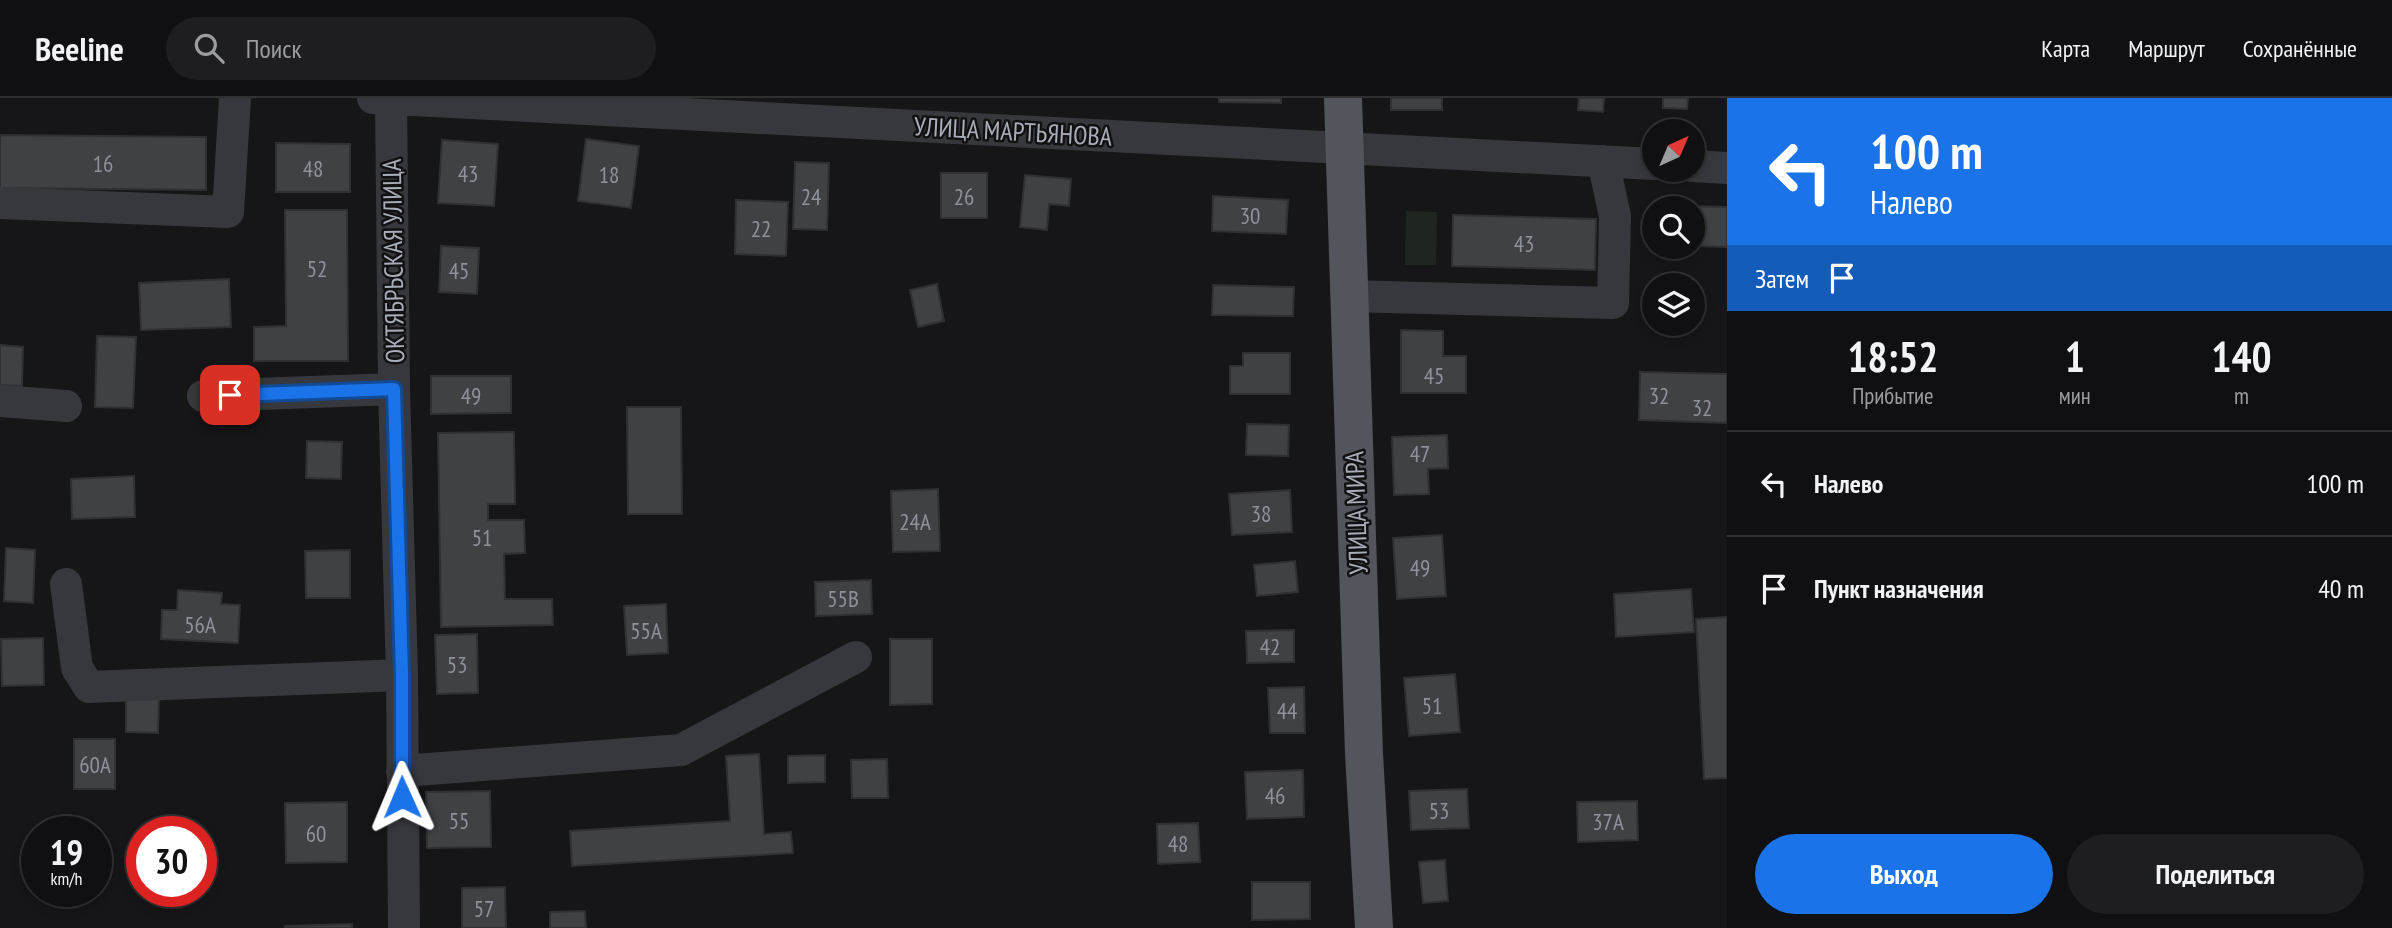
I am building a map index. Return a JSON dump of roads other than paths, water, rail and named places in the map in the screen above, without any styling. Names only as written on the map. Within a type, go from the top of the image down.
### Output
[{"type":"main road","name":"УЛИЦА МИРА","points":[[1343,98],[1364,754],[1374,928]]},
{"type":"street","points":[[0,203],[228,212],[235,98]]},
{"type":"street","name":"УЛИЦА МАРТЬЯНОВА","points":[[373,98],[1642,163]]},
{"type":"street","name":"ОКТЯБРЬСКАЯ УЛИЦА","points":[[391,98],[404,928]]},
{"type":"street","points":[[1349,296],[1613,303],[1615,216],[1603,161]]},
{"type":"street","points":[[1705,167],[1727,168]]},
{"type":"street","points":[[203,396],[394,389]]},
{"type":"street","points":[[0,401],[66,406]]},
{"type":"street","points":[[66,584],[77,668],[89,687],[402,675]]},
{"type":"street","points":[[402,771],[681,750],[856,657]]}]
